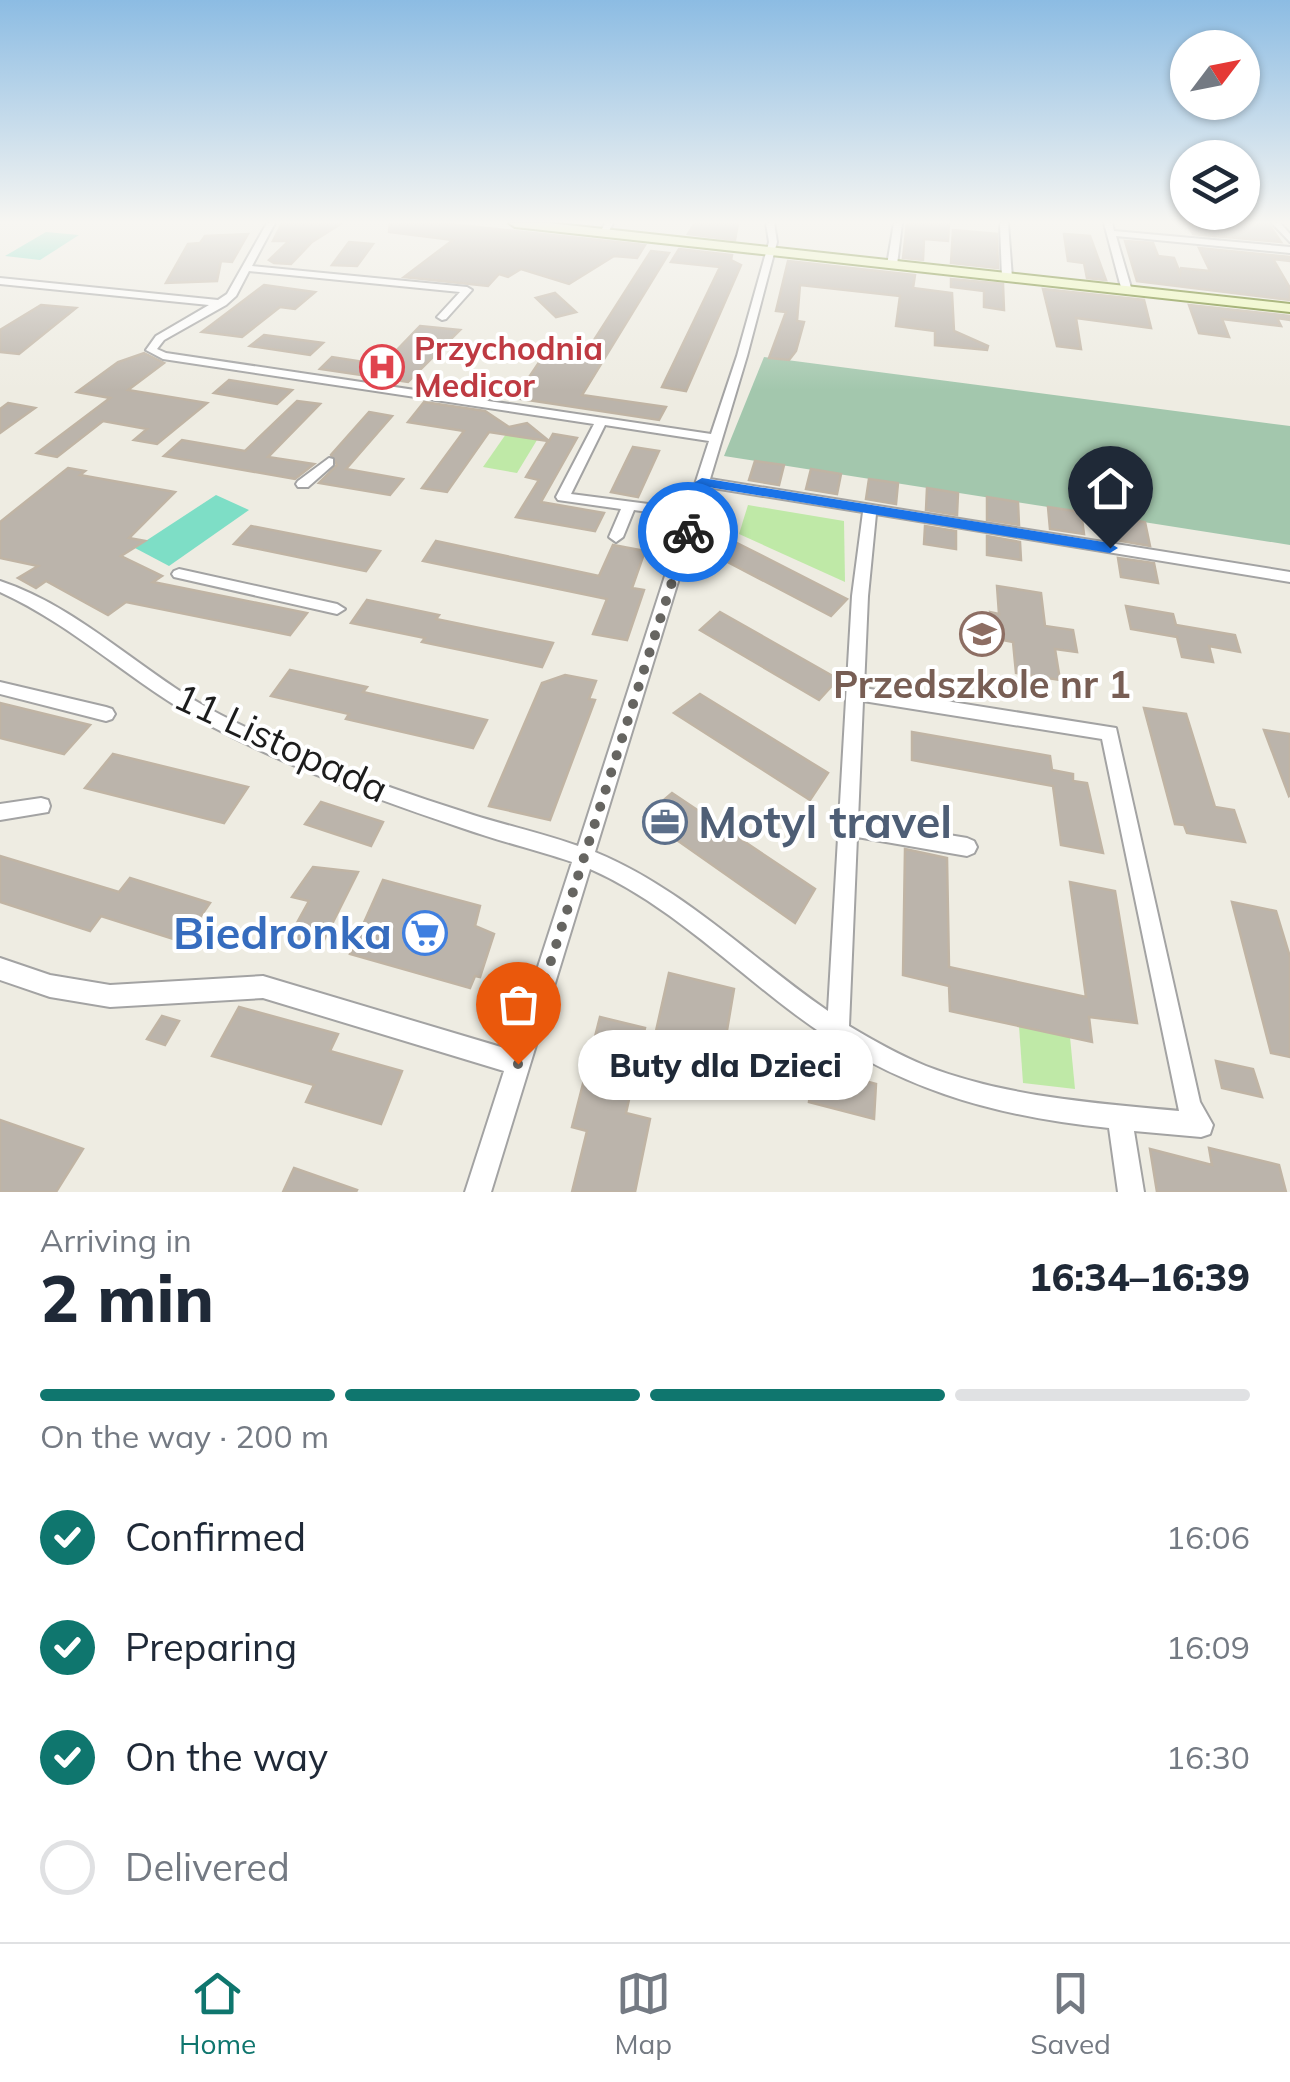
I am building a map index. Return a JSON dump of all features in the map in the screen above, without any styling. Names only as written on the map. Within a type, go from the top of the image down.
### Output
[{"type":"main road","points":[[1012,279],[1290,308]]},
{"type":"street","points":[[241,279],[223,303],[160,338],[151,347],[155,353],[716,438]]},
{"type":"street","points":[[354,279],[467,290],[442,316]]},
{"type":"street","points":[[478,1192],[693,514],[762,279]]},
{"type":"street","points":[[1123,279],[1126,291]]},
{"type":"street","points":[[0,281],[223,303]]},
{"type":"street","points":[[602,420],[562,496],[693,514]]},
{"type":"street","points":[[304,484],[330,462]]},
{"type":"street","points":[[702,482],[1290,578]]},
{"type":"street","points":[[616,537],[630,504]]},
{"type":"street","points":[[838,1029],[870,509]]},
{"type":"street","points":[[179,574],[336,609]]},
{"type":"street","name":"11 Listopada","points":[[4,592],[78,624],[145,678],[216,720],[357,782],[584,856],[632,880],[838,1029],[918,1075],[1044,1110],[1200,1125],[1189,1107],[1110,733],[856,693]]},
{"type":"street","points":[[0,688],[106,714]]},
{"type":"street","points":[[0,812],[42,806]]},
{"type":"street","points":[[848,827],[967,847]]},
{"type":"street","points":[[0,969],[50,986],[110,996],[263,987],[518,1064]]},
{"type":"street","points":[[1120,1117],[1131,1192]]},
{"type":"green space","points":[[764,357],[1290,426],[1290,545],[724,456]]},
{"type":"green space","points":[[506,434],[537,440],[517,473],[483,467]]},
{"type":"green space","points":[[216,495],[249,510],[169,566],[135,548]]},
{"type":"green space","points":[[748,505],[844,521],[845,582],[739,534]]},
{"type":"green space","points":[[1019,1026],[1070,1037],[1075,1089],[1023,1083]]},
{"type":"building","points":[[168,279],[217,279],[217,281],[166,283]]},
{"type":"building","points":[[419,279],[495,279],[488,286]]},
{"type":"building","points":[[552,279],[578,279],[569,284]]},
{"type":"building","points":[[633,279],[653,279],[582,395],[666,407],[659,420],[515,398],[552,343],[589,348]]},
{"type":"building","points":[[714,279],[735,279],[686,391],[662,387]]},
{"type":"building","points":[[784,279],[914,279],[913,288],[952,293],[954,331],[988,346],[987,350],[935,345],[935,331],[896,326],[900,296],[800,285],[797,321],[804,322],[796,351],[789,360],[769,358],[786,312],[776,311]]},
{"type":"building","points":[[951,279],[1003,284],[1004,310],[984,307],[984,291],[951,287]]},
{"type":"building","points":[[1285,279],[1290,300],[1137,281]]},
{"type":"building","points":[[264,285],[315,292],[295,309],[280,307],[242,337],[202,332]]},
{"type":"building","points":[[1043,289],[1144,300],[1151,328],[1076,318],[1081,349],[1057,346]]},
{"type":"building","points":[[555,293],[576,312],[556,317],[536,298]]},
{"type":"building","points":[[41,305],[76,308],[19,354],[0,352],[0,330]]},
{"type":"building","points":[[1189,305],[1290,316],[1290,320],[1277,318],[1281,326],[1222,319],[1229,337],[1199,333]]},
{"type":"building","points":[[420,326],[460,330],[408,382],[320,369],[332,357],[364,362],[373,353],[392,355]]},
{"type":"building","points":[[264,335],[323,343],[310,355],[250,346]]},
{"type":"building","points":[[144,353],[164,363],[128,390],[207,403],[157,444],[134,440],[147,429],[103,421],[57,457],[37,453],[110,398],[77,392],[118,362]]},
{"type":"building","points":[[229,380],[292,390],[277,404],[214,393]]},
{"type":"building","points":[[297,401],[320,404],[268,457],[314,464],[295,479],[164,456],[182,440],[245,451]]},
{"type":"building","points":[[424,402],[485,411],[509,427],[527,423],[549,441],[553,434],[577,438],[541,502],[604,513],[595,531],[516,517],[539,480],[526,477],[548,441],[489,432],[447,492],[422,488],[464,431],[408,422]]},
{"type":"building","points":[[8,403],[35,408],[0,433],[0,409]]},
{"type":"building","points":[[369,412],[392,416],[346,469],[403,479],[390,495],[319,483],[337,465],[331,455]]},
{"type":"building","points":[[633,447],[659,451],[638,497],[611,492]]},
{"type":"building","points":[[755,461],[784,465],[779,485],[749,480]]},
{"type":"building","points":[[68,468],[85,471],[80,475],[175,492],[129,538],[145,541],[121,556],[162,576],[153,582],[307,613],[290,635],[126,602],[108,615],[46,581],[36,588],[18,578],[38,566],[0,558],[0,522]]},
{"type":"building","points":[[811,469],[841,474],[837,494],[806,489]]},
{"type":"building","points":[[869,479],[898,483],[896,504],[866,499]]},
{"type":"building","points":[[927,488],[958,493],[957,515],[926,510]]},
{"type":"building","points":[[987,497],[1018,502],[1019,525],[987,520]]},
{"type":"building","points":[[1048,507],[1081,512],[1084,534],[1050,529]]},
{"type":"building","points":[[1111,517],[1145,522],[1150,546],[1115,540]]},
{"type":"building","points":[[251,526],[380,551],[366,571],[234,544]]},
{"type":"building","points":[[925,526],[956,531],[956,549],[924,544]]},
{"type":"building","points":[[987,536],[1020,542],[1021,560],[987,555]]},
{"type":"building","points":[[436,541],[599,576],[613,545],[645,551],[632,588],[644,590],[627,640],[593,634],[607,599],[423,561]]},
{"type":"building","points":[[737,543],[847,599],[831,616],[720,558]]},
{"type":"building","points":[[1118,558],[1154,563],[1158,583],[1121,577]]},
{"type":"building","points":[[997,586],[1041,593],[1045,626],[1073,630],[1077,652],[1055,649],[1060,680],[1016,673],[1013,642],[992,638],[990,612],[999,614]]},
{"type":"building","points":[[367,600],[553,643],[542,667],[422,642],[425,638],[351,623]]},
{"type":"building","points":[[1126,606],[1173,614],[1176,625],[1235,635],[1240,652],[1209,646],[1213,662],[1182,657],[1177,637],[1131,629]]},
{"type":"building","points":[[720,612],[838,679],[819,700],[700,630]]},
{"type":"building","points":[[290,670],[367,687],[363,692],[487,720],[473,748],[346,719],[349,714],[271,696]]},
{"type":"building","points":[[565,675],[596,681],[589,699],[595,700],[550,820],[489,806],[542,683]]},
{"type":"building","points":[[700,694],[828,773],[810,800],[674,713]]},
{"type":"building","points":[[0,703],[90,725],[64,754],[0,738]]},
{"type":"building","points":[[1144,708],[1186,714],[1215,807],[1234,810],[1245,842],[1187,833],[1184,825],[1175,824]]},
{"type":"building","points":[[1264,730],[1290,734],[1289,796]]},
{"type":"building","points":[[912,732],[1050,756],[1052,770],[1073,774],[1073,781],[1087,783],[1103,853],[1061,845],[1053,786],[912,760]]},
{"type":"building","points":[[113,754],[248,787],[224,823],[85,788]]},
{"type":"building","points":[[672,793],[815,889],[795,923],[644,817]]},
{"type":"building","points":[[321,802],[383,822],[371,846],[305,824]]},
{"type":"building","points":[[905,849],[947,858],[949,967],[1086,997],[1070,882],[1115,891],[1137,1023],[1089,1017],[1092,1042],[950,1011],[949,986],[903,975]]},
{"type":"building","points":[[0,856],[119,892],[130,878],[210,903],[183,942],[101,916],[90,931],[0,902]]},
{"type":"building","points":[[313,867],[358,872],[323,942],[309,939],[305,945],[287,941],[309,901],[292,897]]},
{"type":"building","name":"Biedronka","points":[[383,880],[480,906],[475,926],[494,934],[480,977],[475,976],[470,988],[350,954]]},
{"type":"building","points":[[1232,902],[1276,911],[1290,957],[1290,1057],[1271,1053]]},
{"type":"building","points":[[669,973],[734,989],[724,1048],[656,1031]]},
{"type":"building","points":[[239,1007],[338,1034],[330,1051],[402,1071],[381,1124],[306,1102],[314,1085],[212,1056]]},
{"type":"building","points":[[162,1016],[179,1021],[165,1045],[147,1039]]},
{"type":"building","points":[[600,1017],[645,1028],[626,1113],[650,1119],[635,1192],[572,1192],[587,1131],[572,1127]]},
{"type":"building","points":[[1216,1061],[1253,1069],[1262,1097],[1222,1088]]},
{"type":"building","points":[[813,1067],[876,1084],[874,1119],[809,1102]]},
{"type":"building","points":[[0,1120],[83,1149],[56,1192],[0,1192]]},
{"type":"building","points":[[1209,1148],[1279,1165],[1286,1192],[1157,1192],[1150,1149],[1212,1165]]},
{"type":"building","points":[[294,1168],[357,1190],[283,1192]]},
{"type":"way so far","points":[[518,1064],[688,532]]},
{"type":"place","name":"Przychodnia Medicor","points":[[382,367]]},
{"type":"place","name":"Przedszkole nr 1","points":[[982,634]]},
{"type":"place","name":"Motyl travel","points":[[665,822]]},
{"type":"place","name":"Biedronka","points":[[425,933]]},
{"type":"place","name":"Buty dla Dzieci","points":[[518,1064]]},
{"type":"route","points":[[688,532],[702,482],[1110,548]]}]
